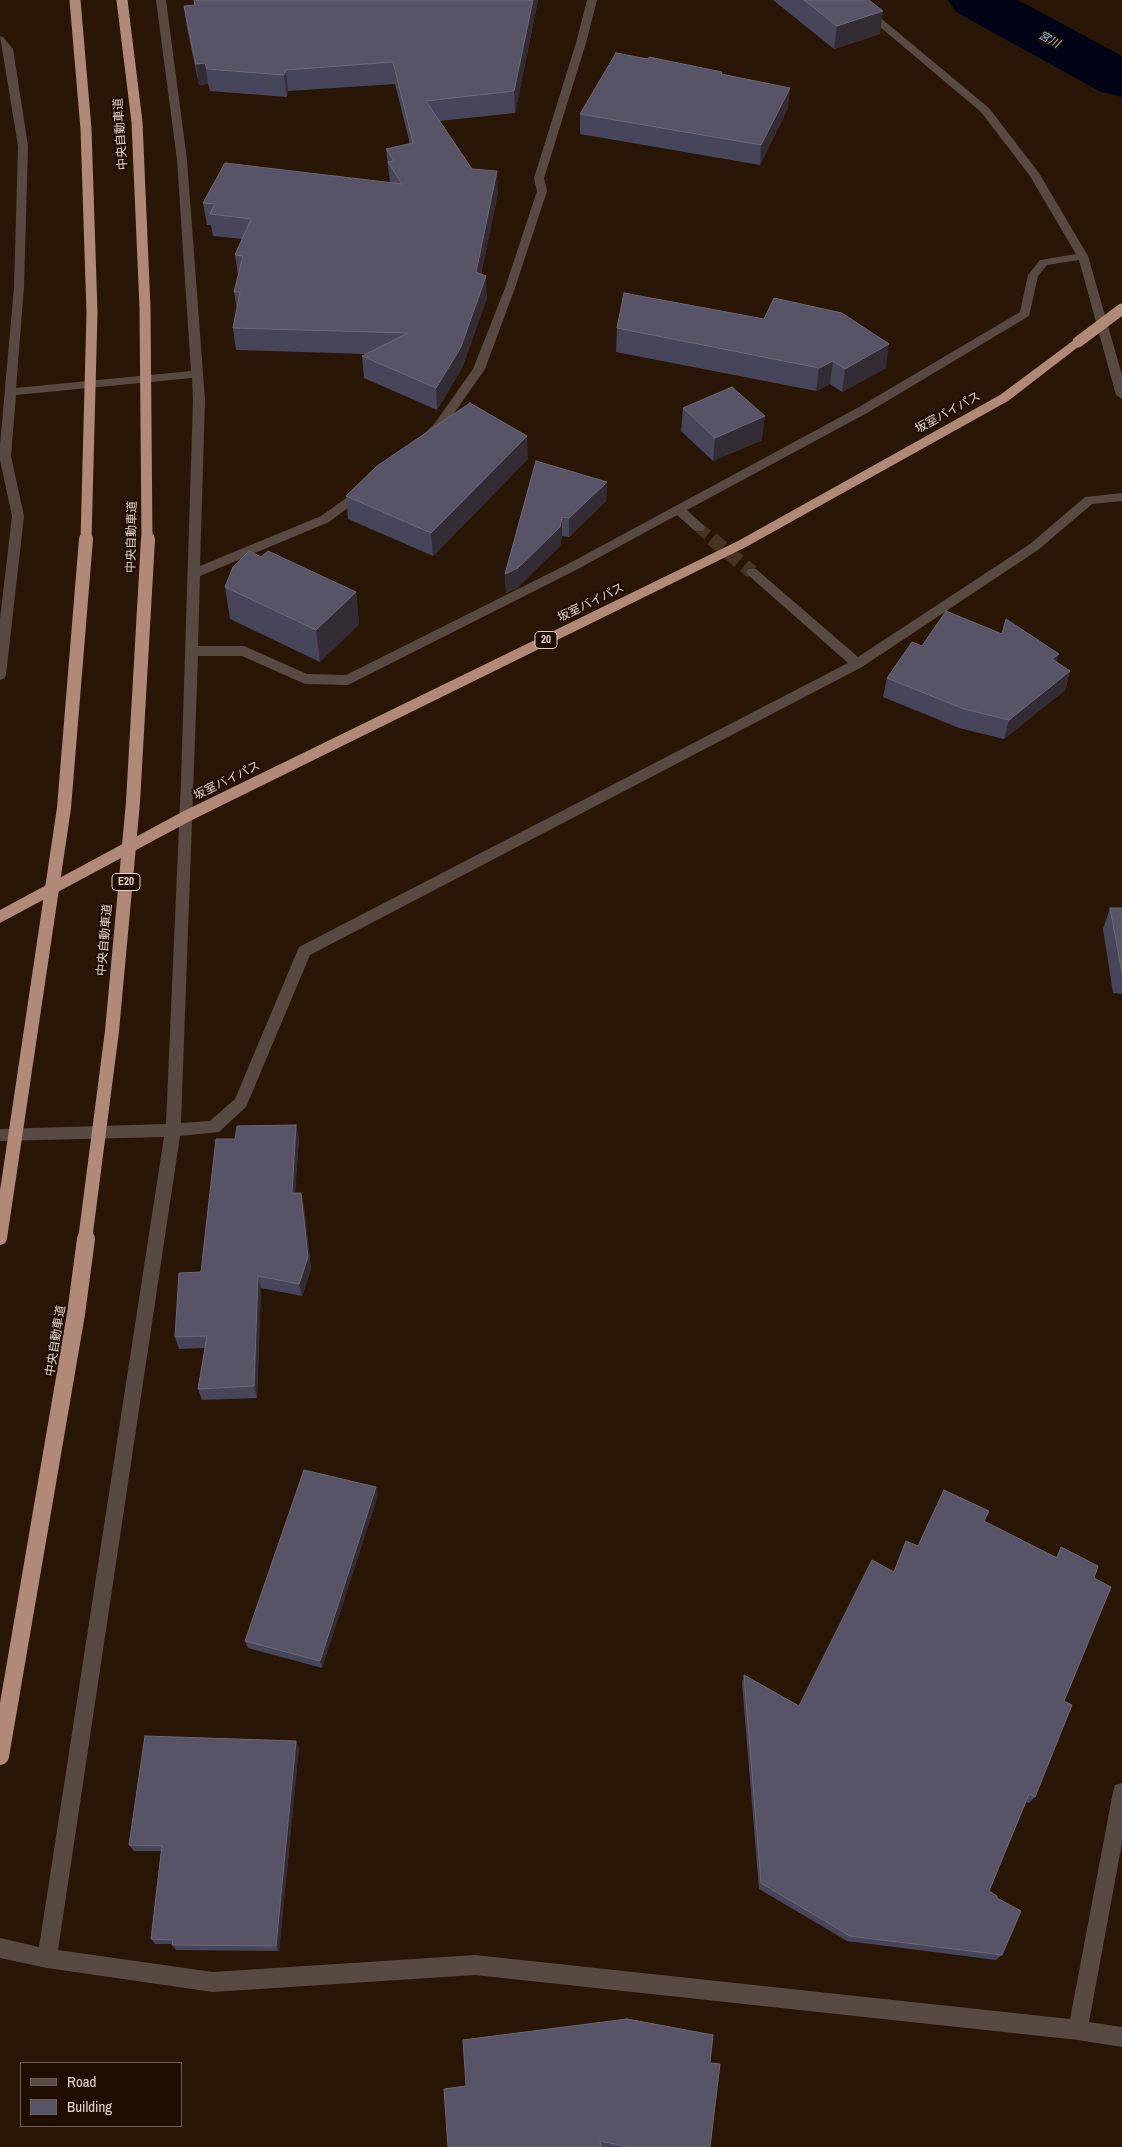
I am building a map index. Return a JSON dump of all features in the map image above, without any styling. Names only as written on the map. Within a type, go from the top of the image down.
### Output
[{"type":"highway","points":[[0,1238],[64,808],[86,557],[92,313],[86,129],[76,0]]},
{"type":"highway","name":"中央自動車道","points":[[0,1756],[76,1314],[112,1031],[133,802],[148,502],[145,308],[137,122],[122,0]]},
{"type":"highway","name":"坂室バイパス","points":[[0,917],[187,816],[742,544],[1004,398],[1122,309]]},
{"type":"street","points":[[47,1958],[173,1130],[187,816],[199,400],[182,160],[161,0]]},
{"type":"street","points":[[420,445],[439,426],[479,369],[510,288],[542,191],[540,178],[592,0]]},
{"type":"street","points":[[853,0],[985,110],[1035,175],[1083,256],[1122,395]]},
{"type":"street","points":[[0,39],[8,48],[23,146],[19,287],[11,392],[3,460],[18,516],[0,675]]},
{"type":"street","points":[[192,651],[244,651],[305,679],[348,680],[572,567],[863,410],[1025,314],[1033,275],[1044,262],[1083,256]]},
{"type":"street","points":[[11,392],[197,374]]},
{"type":"street","points":[[194,574],[325,519],[371,486]]},
{"type":"street","points":[[0,1135],[214,1127],[241,1103],[304,951],[857,664],[1034,547],[1089,500],[1122,497]]},
{"type":"street","points":[[679,510],[699,528]]},
{"type":"street","points":[[752,572],[857,664]]},
{"type":"street","points":[[1078,2030],[1122,1792]]},
{"type":"street","points":[[0,1948],[47,1958],[213,1982],[475,1965],[1078,2030],[1114,2036]]},
{"type":"building","points":[[194,0],[533,0],[514,91],[426,101],[472,169],[497,171],[476,272],[486,276],[461,347],[436,388],[362,356],[408,333],[233,328],[240,292],[234,292],[243,256],[235,255],[251,219],[210,214],[215,204],[203,203],[225,163],[402,184],[388,162],[394,161],[386,149],[413,143],[393,62],[286,70],[284,75],[207,69],[205,63],[196,64],[184,6],[195,5]]},
{"type":"building","points":[[804,0],[869,0],[883,11],[837,26]]},
{"type":"building","points":[[616,53],[648,59],[649,57],[790,88],[761,145],[580,114]]},
{"type":"building","points":[[624,293],[764,319],[774,298],[842,313],[889,344],[845,369],[833,361],[819,368],[617,328]]},
{"type":"building","points":[[732,387],[765,416],[715,438],[683,408]]},
{"type":"building","points":[[470,403],[527,436],[431,533],[346,496],[377,466]]},
{"type":"building","points":[[536,461],[607,482],[569,518],[562,517],[560,527],[518,568],[505,574]]},
{"type":"building","points":[[249,551],[261,557],[268,551],[356,592],[316,630],[225,587],[233,567]]},
{"type":"building","points":[[946,611],[1002,634],[1006,619],[1059,654],[1052,659],[1070,671],[1009,720],[964,709],[887,678],[912,642],[922,646]]},
{"type":"building","points":[[1110,908],[1122,908],[1122,973]]},
{"type":"building","points":[[296,1125],[292,1193],[301,1193],[308,1257],[299,1284],[258,1276],[254,1386],[198,1389],[207,1336],[175,1337],[179,1273],[201,1272],[216,1139],[235,1139],[237,1126]]},
{"type":"building","points":[[304,1470],[376,1487],[320,1661],[245,1641]]},
{"type":"building","points":[[944,1490],[989,1511],[984,1521],[1057,1558],[1061,1547],[1098,1566],[1094,1578],[1111,1587],[1064,1701],[1072,1705],[1035,1797],[1029,1794],[989,1891],[997,1896],[997,1898],[1021,1911],[1002,1955],[850,1936],[761,1883],[744,1675],[799,1706],[872,1560],[894,1572],[906,1541],[918,1546]]},
{"type":"building","points":[[145,1736],[296,1741],[276,1946],[172,1945],[173,1940],[151,1939],[162,1846],[129,1845]]},
{"type":"building","points":[[627,2019],[713,2035],[710,2063],[720,2064],[710,2147],[629,2147],[600,2141],[601,2147],[448,2147],[444,2089],[466,2086],[463,2040]]},
{"type":"waterway","name":"宮川","points":[[976,0],[1122,80]]},
{"type":"tunnel","points":[[699,528],[714,540]]},
{"type":"tunnel","points":[[712,539],[752,572]]}]
